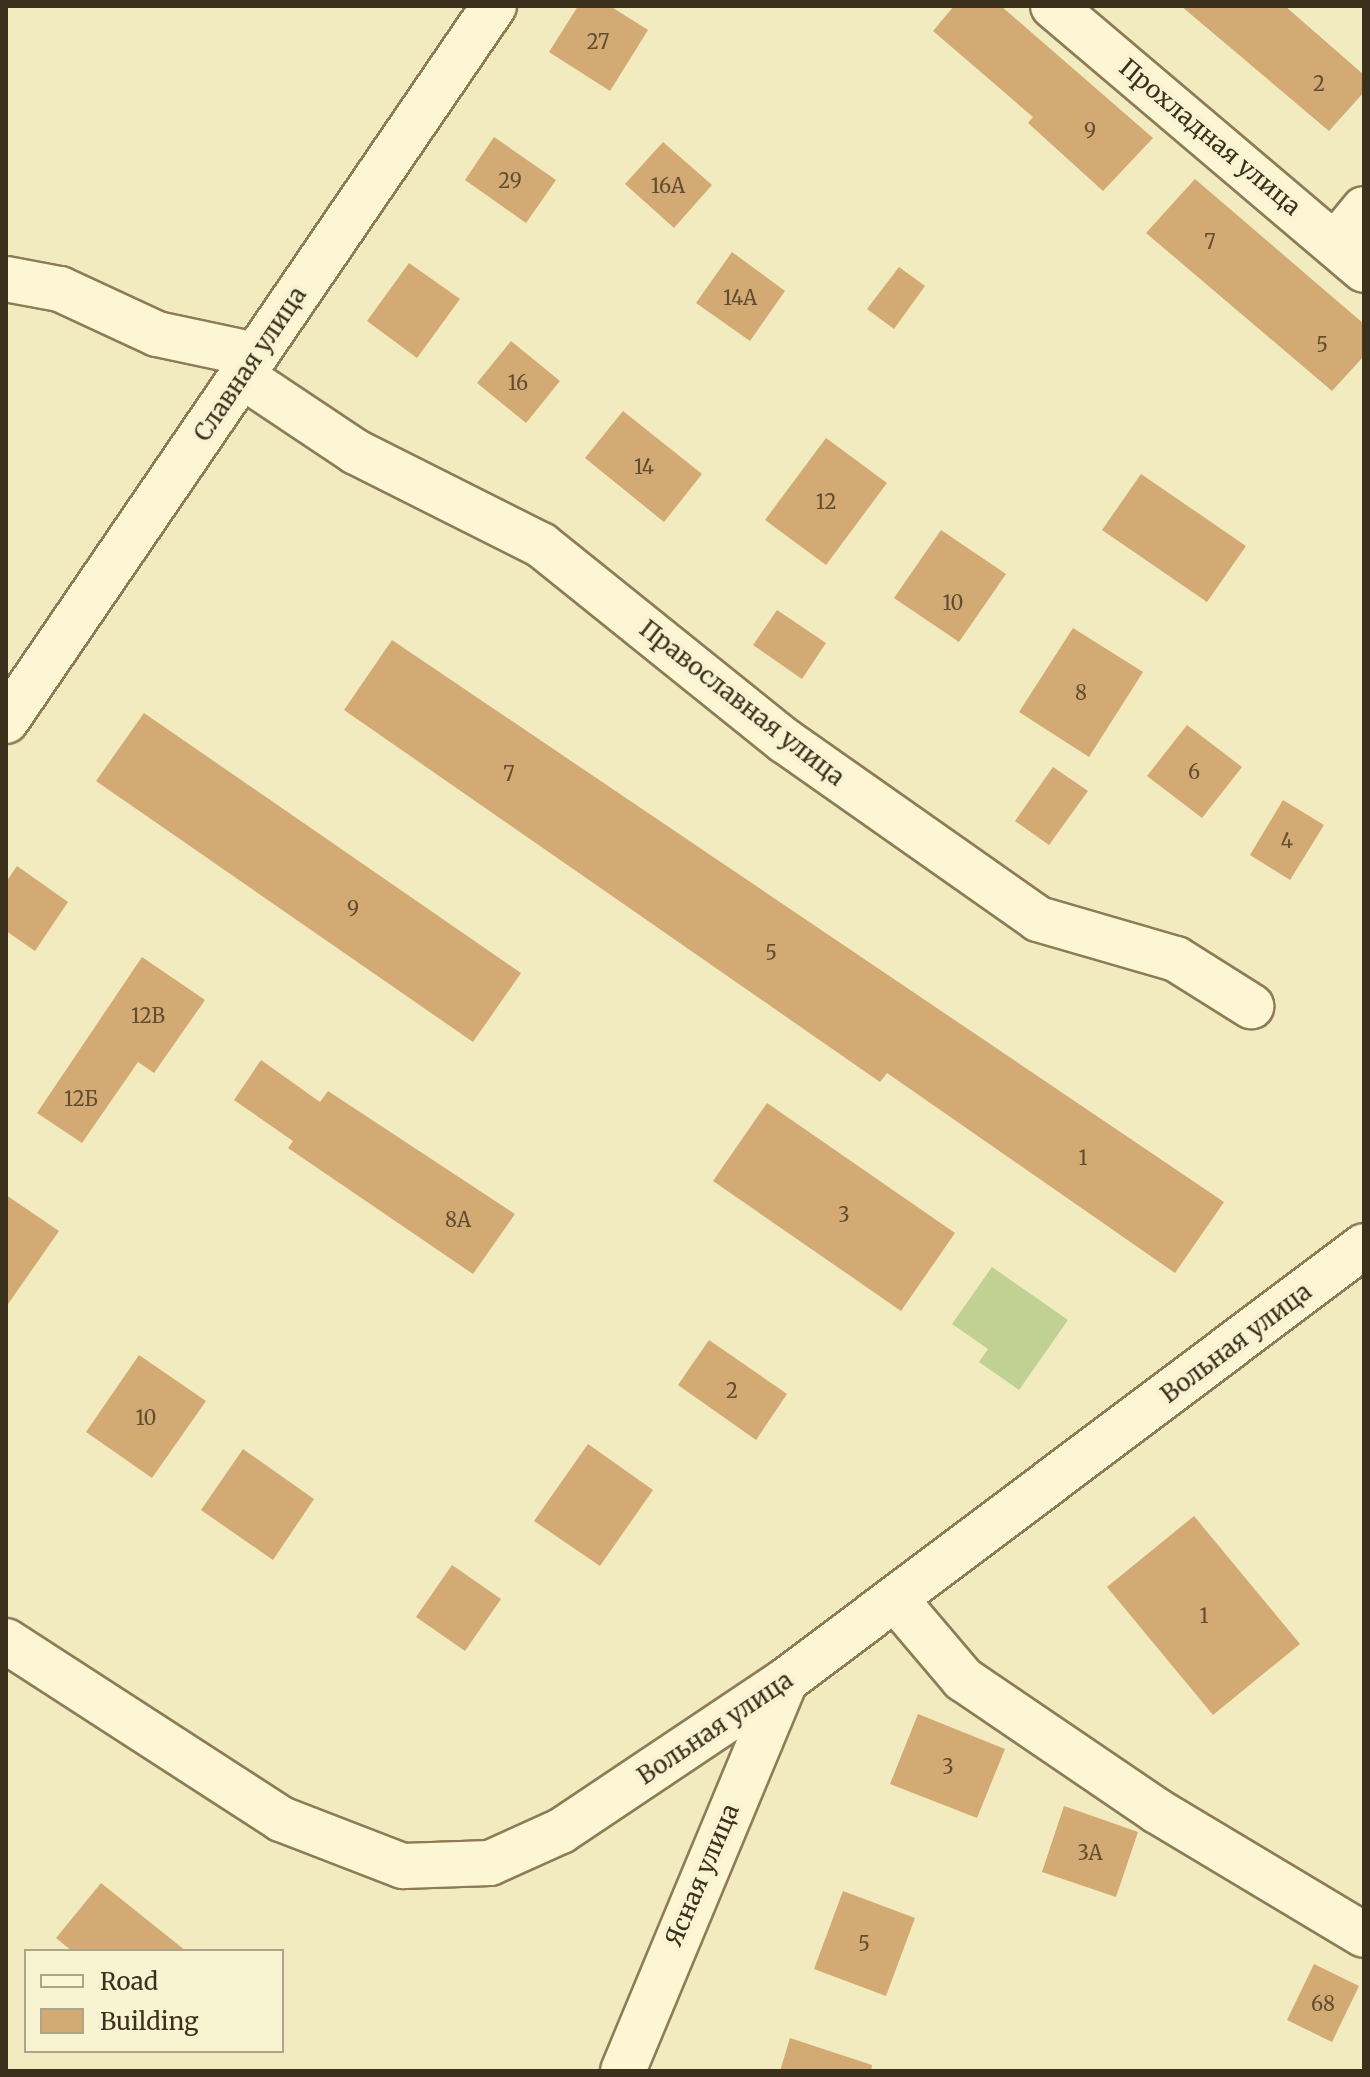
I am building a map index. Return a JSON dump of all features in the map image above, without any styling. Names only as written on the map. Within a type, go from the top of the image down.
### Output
[{"type":"street","name":"Славная улица","points":[[6,721],[494,6]]},
{"type":"street","name":"Прохладная улица","points":[[1053,6],[1350,257]]},
{"type":"street","points":[[1350,257],[1364,209]]},
{"type":"street","points":[[6,279],[60,289],[157,334],[249,365]]},
{"type":"street","name":"Православная улица","points":[[249,365],[356,452],[541,545],[785,741],[1038,919],[1176,959],[1251,1006]]},
{"type":"street","name":"Вольная улица","points":[[6,1641],[281,1819],[403,1866],[490,1863],[561,1831],[785,1681],[1364,1246]]},
{"type":"street","points":[[896,1600],[963,1679],[1157,1811],[1364,1935]]},
{"type":"street","name":"Ясная улица","points":[[623,2071],[785,1681]]},
{"type":"green space","points":[[992,1267],[1068,1320],[1019,1390],[979,1362],[988,1349],[952,1324]]},
{"type":"building","points":[[578,6],[610,6],[648,30],[610,91],[549,52]]},
{"type":"building","points":[[954,6],[1001,6],[1153,138],[1103,191],[1028,123],[1033,117],[933,31]]},
{"type":"building","points":[[1181,6],[1285,6],[1364,75],[1364,92],[1329,131]]},
{"type":"building","points":[[494,137],[556,180],[526,223],[465,180]]},
{"type":"building","points":[[663,142],[712,185],[674,228],[625,184]]},
{"type":"building","points":[[1195,179],[1364,324],[1364,356],[1332,391],[1146,233]]},
{"type":"building","points":[[732,252],[785,291],[750,341],[696,303]]},
{"type":"building","points":[[409,263],[460,299],[417,358],[367,321]]},
{"type":"building","points":[[899,267],[925,286],[894,329],[867,309]]},
{"type":"building","points":[[511,341],[560,381],[526,423],[477,383]]},
{"type":"building","points":[[623,411],[702,474],[664,522],[585,458]]},
{"type":"building","points":[[826,438],[887,483],[826,565],[765,520]]},
{"type":"building","points":[[1141,474],[1246,546],[1207,602],[1102,530]]},
{"type":"building","points":[[941,530],[1006,574],[959,642],[894,598]]},
{"type":"building","points":[[777,610],[826,643],[802,679],[753,645]]},
{"type":"building","points":[[1073,628],[1143,672],[1089,757],[1019,712]]},
{"type":"building","points":[[392,640],[1224,1202],[1175,1273],[887,1073],[880,1082],[344,710]]},
{"type":"building","points":[[144,713],[521,973],[473,1042],[96,781]]},
{"type":"building","points":[[1187,725],[1242,767],[1202,818],[1147,776]]},
{"type":"building","points":[[1053,767],[1088,791],[1049,845],[1015,821]]},
{"type":"building","points":[[1283,800],[1324,825],[1290,880],[1250,855]]},
{"type":"building","points":[[17,866],[68,902],[35,951],[6,931],[6,882]]},
{"type":"building","points":[[142,957],[205,1000],[154,1073],[138,1062],[82,1143],[37,1113]]},
{"type":"building","points":[[261,1060],[320,1102],[328,1091],[515,1214],[473,1274],[288,1148],[293,1141],[234,1100]]},
{"type":"building","points":[[767,1103],[955,1233],[901,1311],[713,1181]]},
{"type":"building","points":[[6,1195],[59,1231],[6,1307]]},
{"type":"building","points":[[709,1340],[787,1394],[756,1440],[678,1385]]},
{"type":"building","points":[[139,1355],[206,1401],[152,1478],[86,1432]]},
{"type":"building","points":[[588,1444],[653,1490],[600,1566],[534,1521]]},
{"type":"building","points":[[243,1449],[314,1499],[273,1560],[201,1510]]},
{"type":"building","points":[[1194,1516],[1300,1644],[1213,1715],[1107,1587]]},
{"type":"building","points":[[452,1565],[501,1599],[465,1651],[416,1617]]},
{"type":"building","points":[[918,1714],[1005,1749],[977,1818],[890,1784]]},
{"type":"building","points":[[1064,1806],[1138,1832],[1116,1897],[1042,1872]]},
{"type":"building","points":[[101,1883],[184,1949],[70,1949],[56,1938]]},
{"type":"building","points":[[843,1891],[915,1918],[886,1996],[814,1969]]},
{"type":"building","points":[[1314,1964],[1359,1986],[1332,2042],[1287,2020]]},
{"type":"building","points":[[790,2038],[872,2065],[871,2071],[780,2071]]}]
